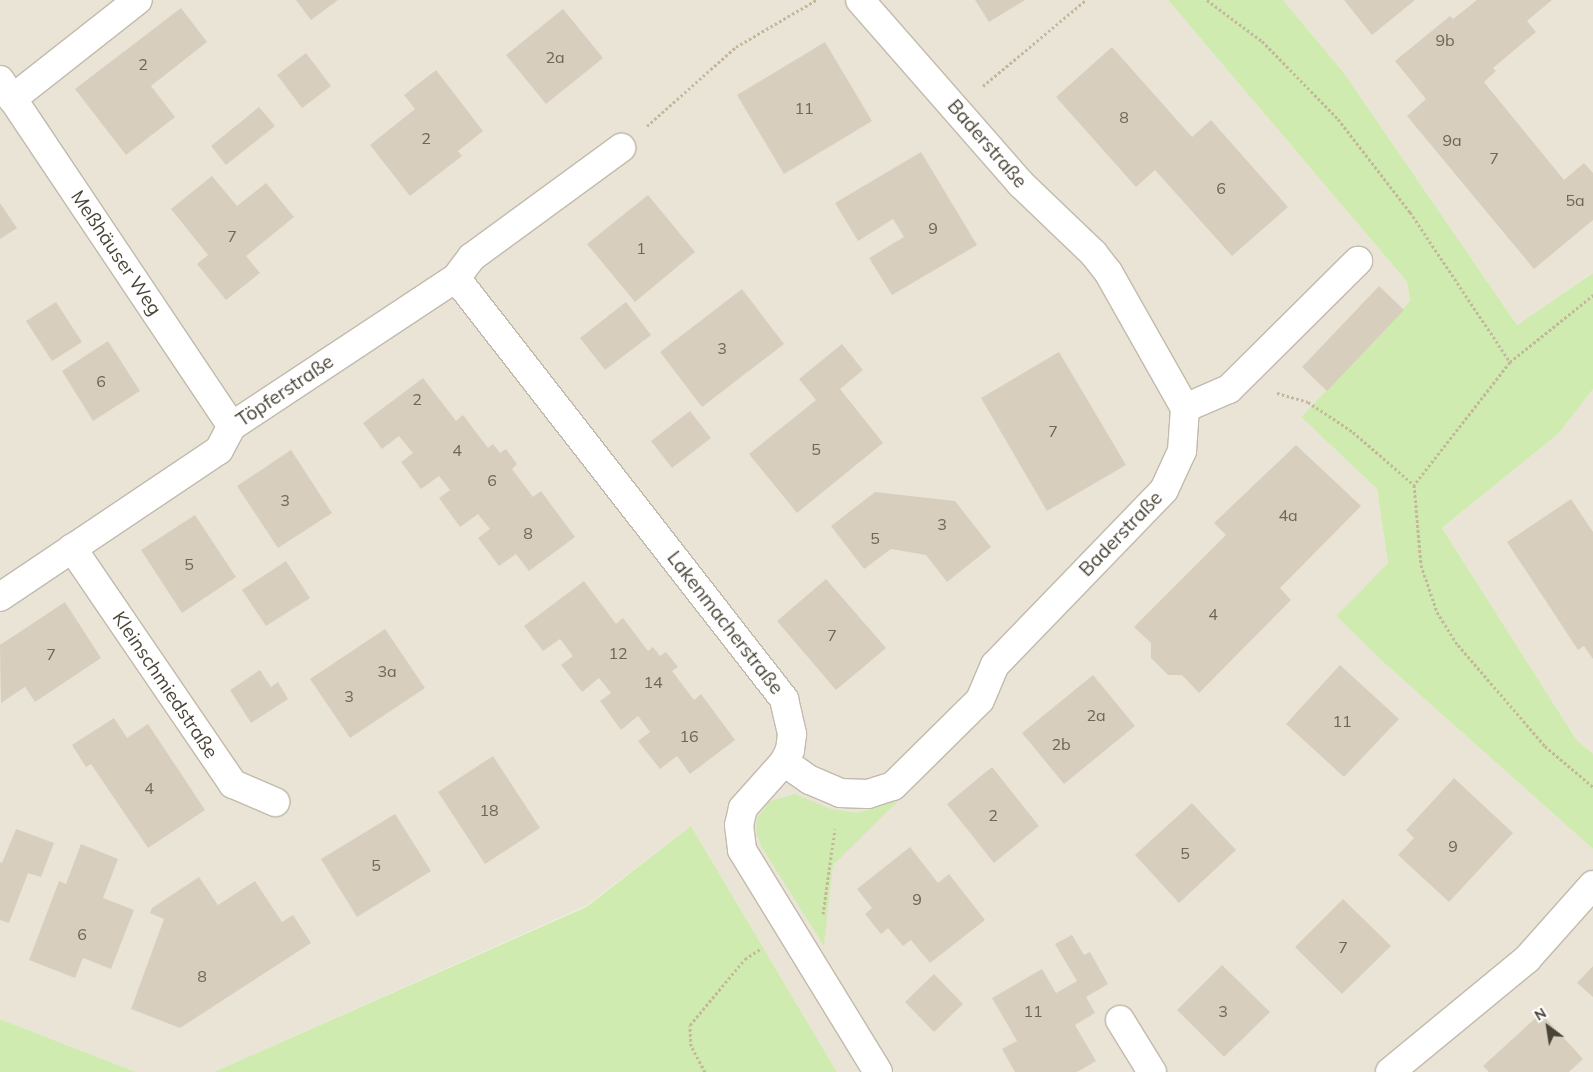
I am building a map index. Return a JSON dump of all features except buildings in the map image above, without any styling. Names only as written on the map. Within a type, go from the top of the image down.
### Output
[{"type":"street","points":[[6,90],[138,0]]},
{"type":"street","name":"Baderstraße","points":[[784,762],[810,780],[840,794],[868,794],[893,786],[980,700],[995,665],[1164,490],[1182,452],[1184,408],[1103,266],[1021,184],[860,0]]},
{"type":"street","name":"Meßhäuser Weg","points":[[6,90],[232,426]]},
{"type":"street","name":"Töpferstraße","points":[[0,597],[219,450],[232,426],[456,278],[472,257],[620,148]]},
{"type":"street","points":[[1184,408],[1229,389],[1358,261]]},
{"type":"street","name":"Lakenmacherstraße","points":[[456,278],[784,699],[792,734],[784,762],[743,808],[740,825],[742,850],[750,868],[878,1072]]},
{"type":"street","name":"Kleinschmiedstraße","points":[[72,548],[233,784],[275,802]]},
{"type":"street","points":[[1390,1072],[1527,959],[1593,885]]},
{"type":"street","points":[[1120,1020],[1152,1072]]},
{"type":"path","points":[[620,148],[736,47],[816,0]]},
{"type":"path","points":[[956,109],[1086,0]]},
{"type":"path","points":[[1207,0],[1262,41],[1338,119],[1410,212],[1510,362]]},
{"type":"path","points":[[1593,295],[1510,362],[1414,485],[1421,565],[1437,612],[1458,645],[1545,746],[1593,787]]},
{"type":"path","points":[[1229,389],[1266,390],[1308,402],[1353,432],[1414,485]]},
{"type":"path","points":[[706,1072],[691,1046],[690,1025],[745,959],[796,940],[820,934],[840,794]]},
{"type":"shaded area","points":[[0,0],[1168,0],[1407,282],[1410,301],[1301,417],[1377,489],[1388,563],[1336,616],[1381,660],[1593,849],[1593,1072],[837,1072],[691,826],[586,906],[214,1072],[136,1072],[0,1019]]},
{"type":"shaded area","points":[[1283,0],[1593,0],[1593,273],[1517,325],[1344,73]]},
{"type":"shaded area","points":[[1593,389],[1593,754],[1576,739],[1442,528],[1559,433]]},
{"type":"green space","points":[[1168,0],[1283,0],[1344,73],[1517,325],[1593,273],[1593,389],[1559,433],[1442,528],[1576,739],[1593,754],[1593,849],[1381,660],[1336,616],[1388,563],[1377,489],[1301,417],[1410,301],[1407,282]]},
{"type":"green space","points":[[795,794],[831,809],[858,813],[899,800],[833,865],[824,946],[761,846],[756,831],[757,818],[770,801]]},
{"type":"green space","points":[[691,826],[837,1072],[214,1072],[586,907]]},
{"type":"green space","points":[[0,1019],[136,1072],[0,1072]]}]
